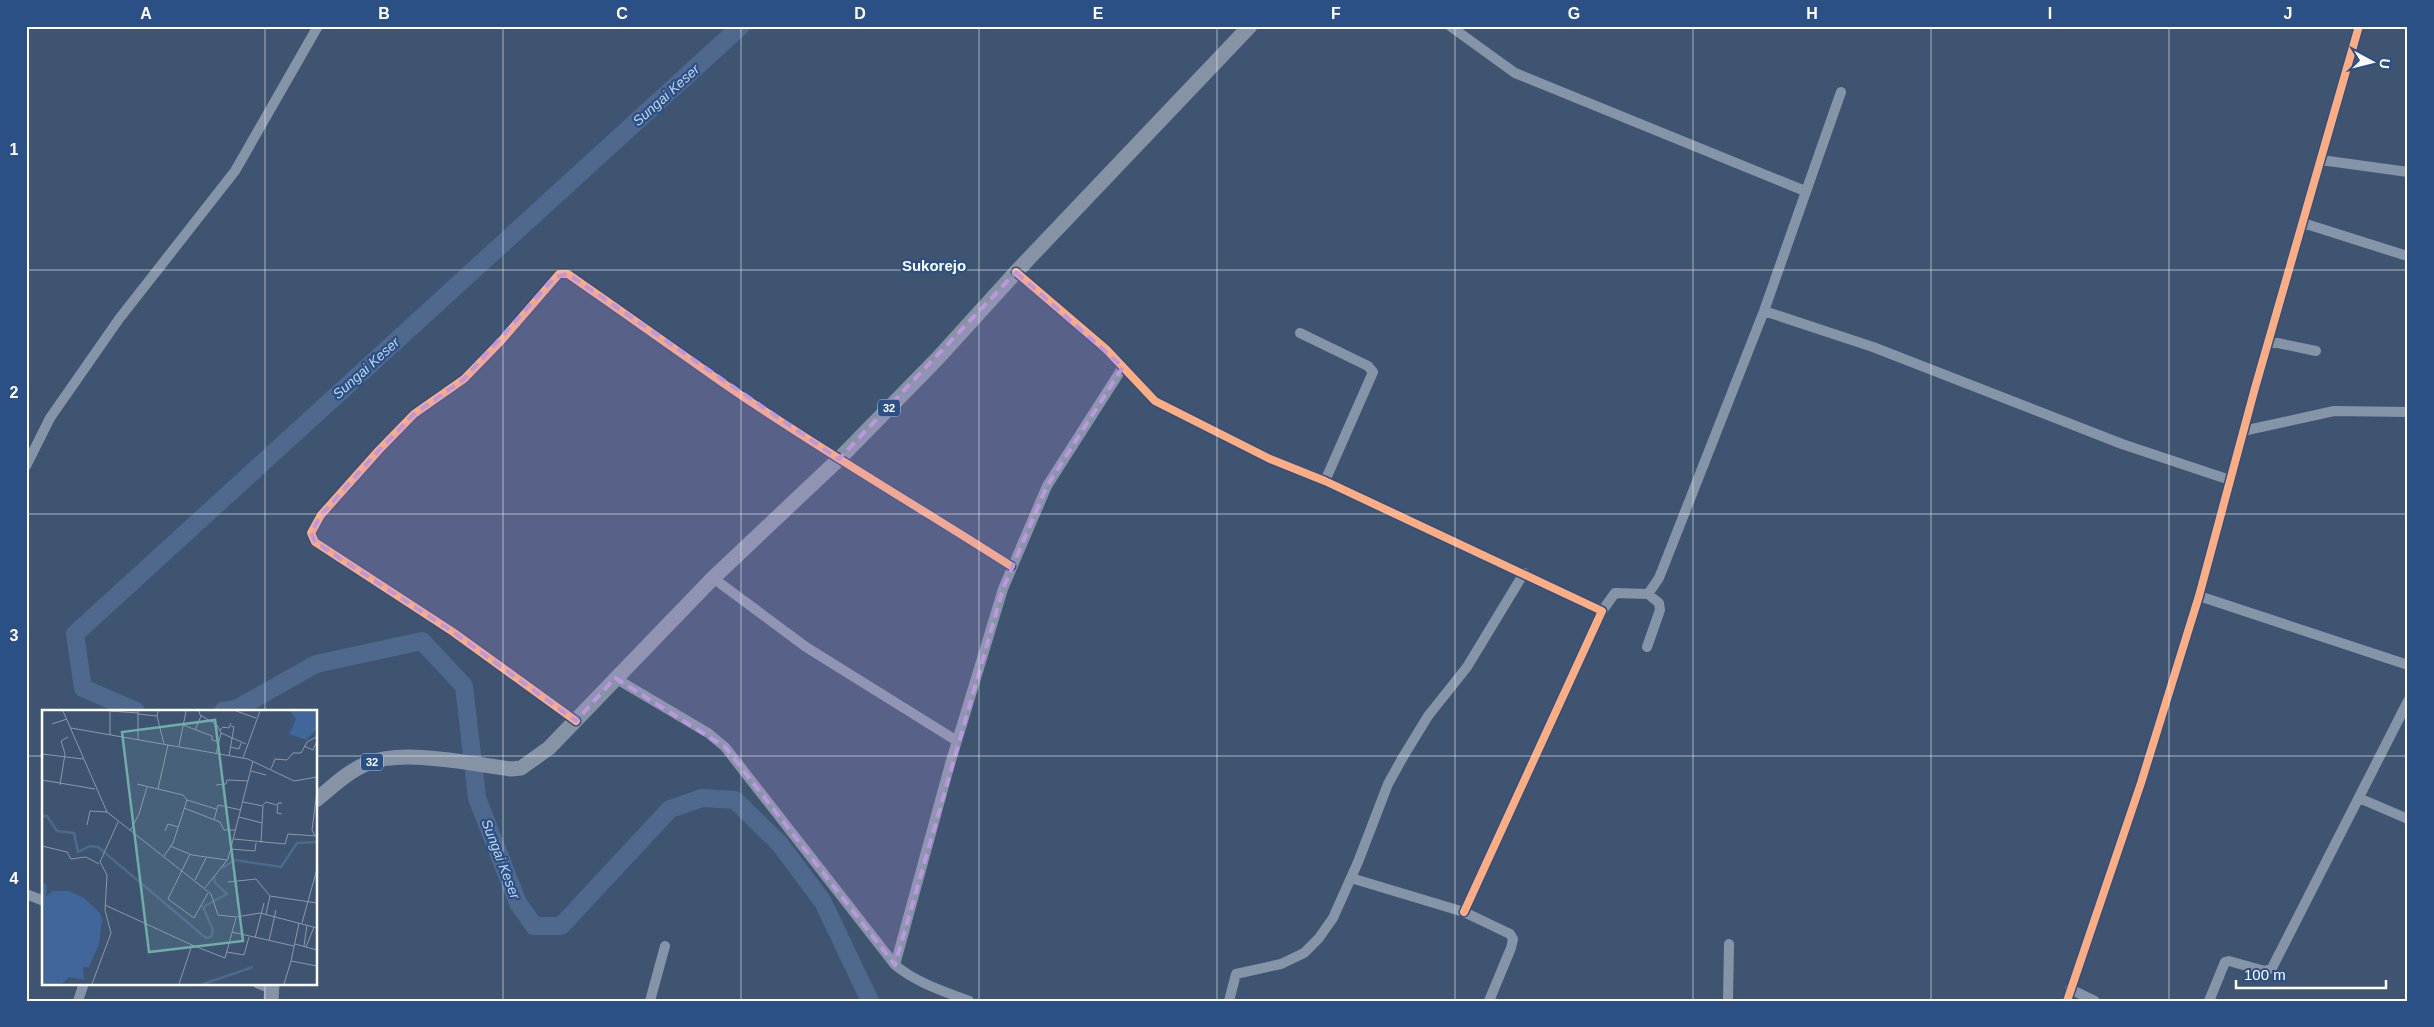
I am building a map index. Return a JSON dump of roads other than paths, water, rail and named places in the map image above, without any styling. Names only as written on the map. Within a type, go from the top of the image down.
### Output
[{"type":"highway","name":"32","points":[[318,798],[348,774],[367,763],[387,758],[440,760],[511,770],[522,768],[549,748],[713,578],[839,459],[937,359],[1016,272],[1250,26]]},
{"type":"street","points":[[26,466],[50,418],[119,319],[235,170],[318,26]]},
{"type":"street","points":[[1450,26],[1515,73],[1805,191]]},
{"type":"street","points":[[2066,1001],[2141,783],[2198,596],[2268,341],[2359,26]]},
{"type":"street","points":[[1648,594],[1659,578],[1764,312],[1841,92]]},
{"type":"street","points":[[2321,160],[2408,172]]},
{"type":"street","points":[[2303,223],[2404,255]]},
{"type":"street","points":[[1016,272],[1106,349],[1146,394],[1168,408],[1270,459],[1324,481],[1602,611]]},
{"type":"street","points":[[576,721],[453,632],[315,542],[311,534],[321,515],[414,414],[464,379],[501,341],[555,276],[566,273],[672,345],[723,383],[839,459],[910,501],[1011,566]]},
{"type":"street","points":[[1764,312],[1873,347],[2122,444],[2230,480]]},
{"type":"street","points":[[1300,333],[1368,366],[1373,372],[1371,381],[1324,481]]},
{"type":"street","points":[[2268,341],[2316,351]]},
{"type":"street","points":[[895,965],[957,741],[1011,566],[1047,486],[1123,366]]},
{"type":"street","points":[[2243,431],[2334,411],[2408,412]]},
{"type":"street","points":[[1229,1001],[1236,974],[1281,964],[1304,953],[1320,938],[1333,918],[1388,784],[1403,757],[1428,716],[1466,667],[1524,573]]},
{"type":"street","points":[[713,578],[806,647],[957,741]]},
{"type":"street","points":[[1464,912],[1602,611],[1615,593],[1648,594],[1660,606],[1647,648]]},
{"type":"street","points":[[2198,596],[2408,665]]},
{"type":"street","points":[[615,678],[708,733],[725,746],[895,965],[907,975],[923,983],[969,1001]]},
{"type":"street","points":[[2209,1001],[2225,962],[2229,961],[2265,971],[2272,968],[2408,701]]},
{"type":"street","points":[[2359,798],[2408,819]]},
{"type":"street","points":[[1351,878],[1464,912],[1506,931],[1513,939],[1511,948],[1489,1001]]},
{"type":"street","points":[[26,894],[42,900]]},
{"type":"street","points":[[1728,1001],[1729,944]]},
{"type":"street","points":[[650,1001],[665,946]]},
{"type":"street","points":[[78,1001],[84,984]]},
{"type":"street","points":[[259,984],[272,991]]},
{"type":"street","points":[[2070,989],[2095,1001]]},
{"type":"waterway","name":"Sungai Keser","points":[[134,710],[83,688],[75,634],[741,26]]},
{"type":"waterway","name":"Sungai Keser","points":[[230,710],[236,709],[316,664],[422,641],[464,686],[477,798],[518,903],[534,926],[561,926],[670,809],[702,798],[735,800],[779,843],[823,902],[870,1001]]},
{"type":"district","name":"Sukorejo","points":[[934,266]]}]
